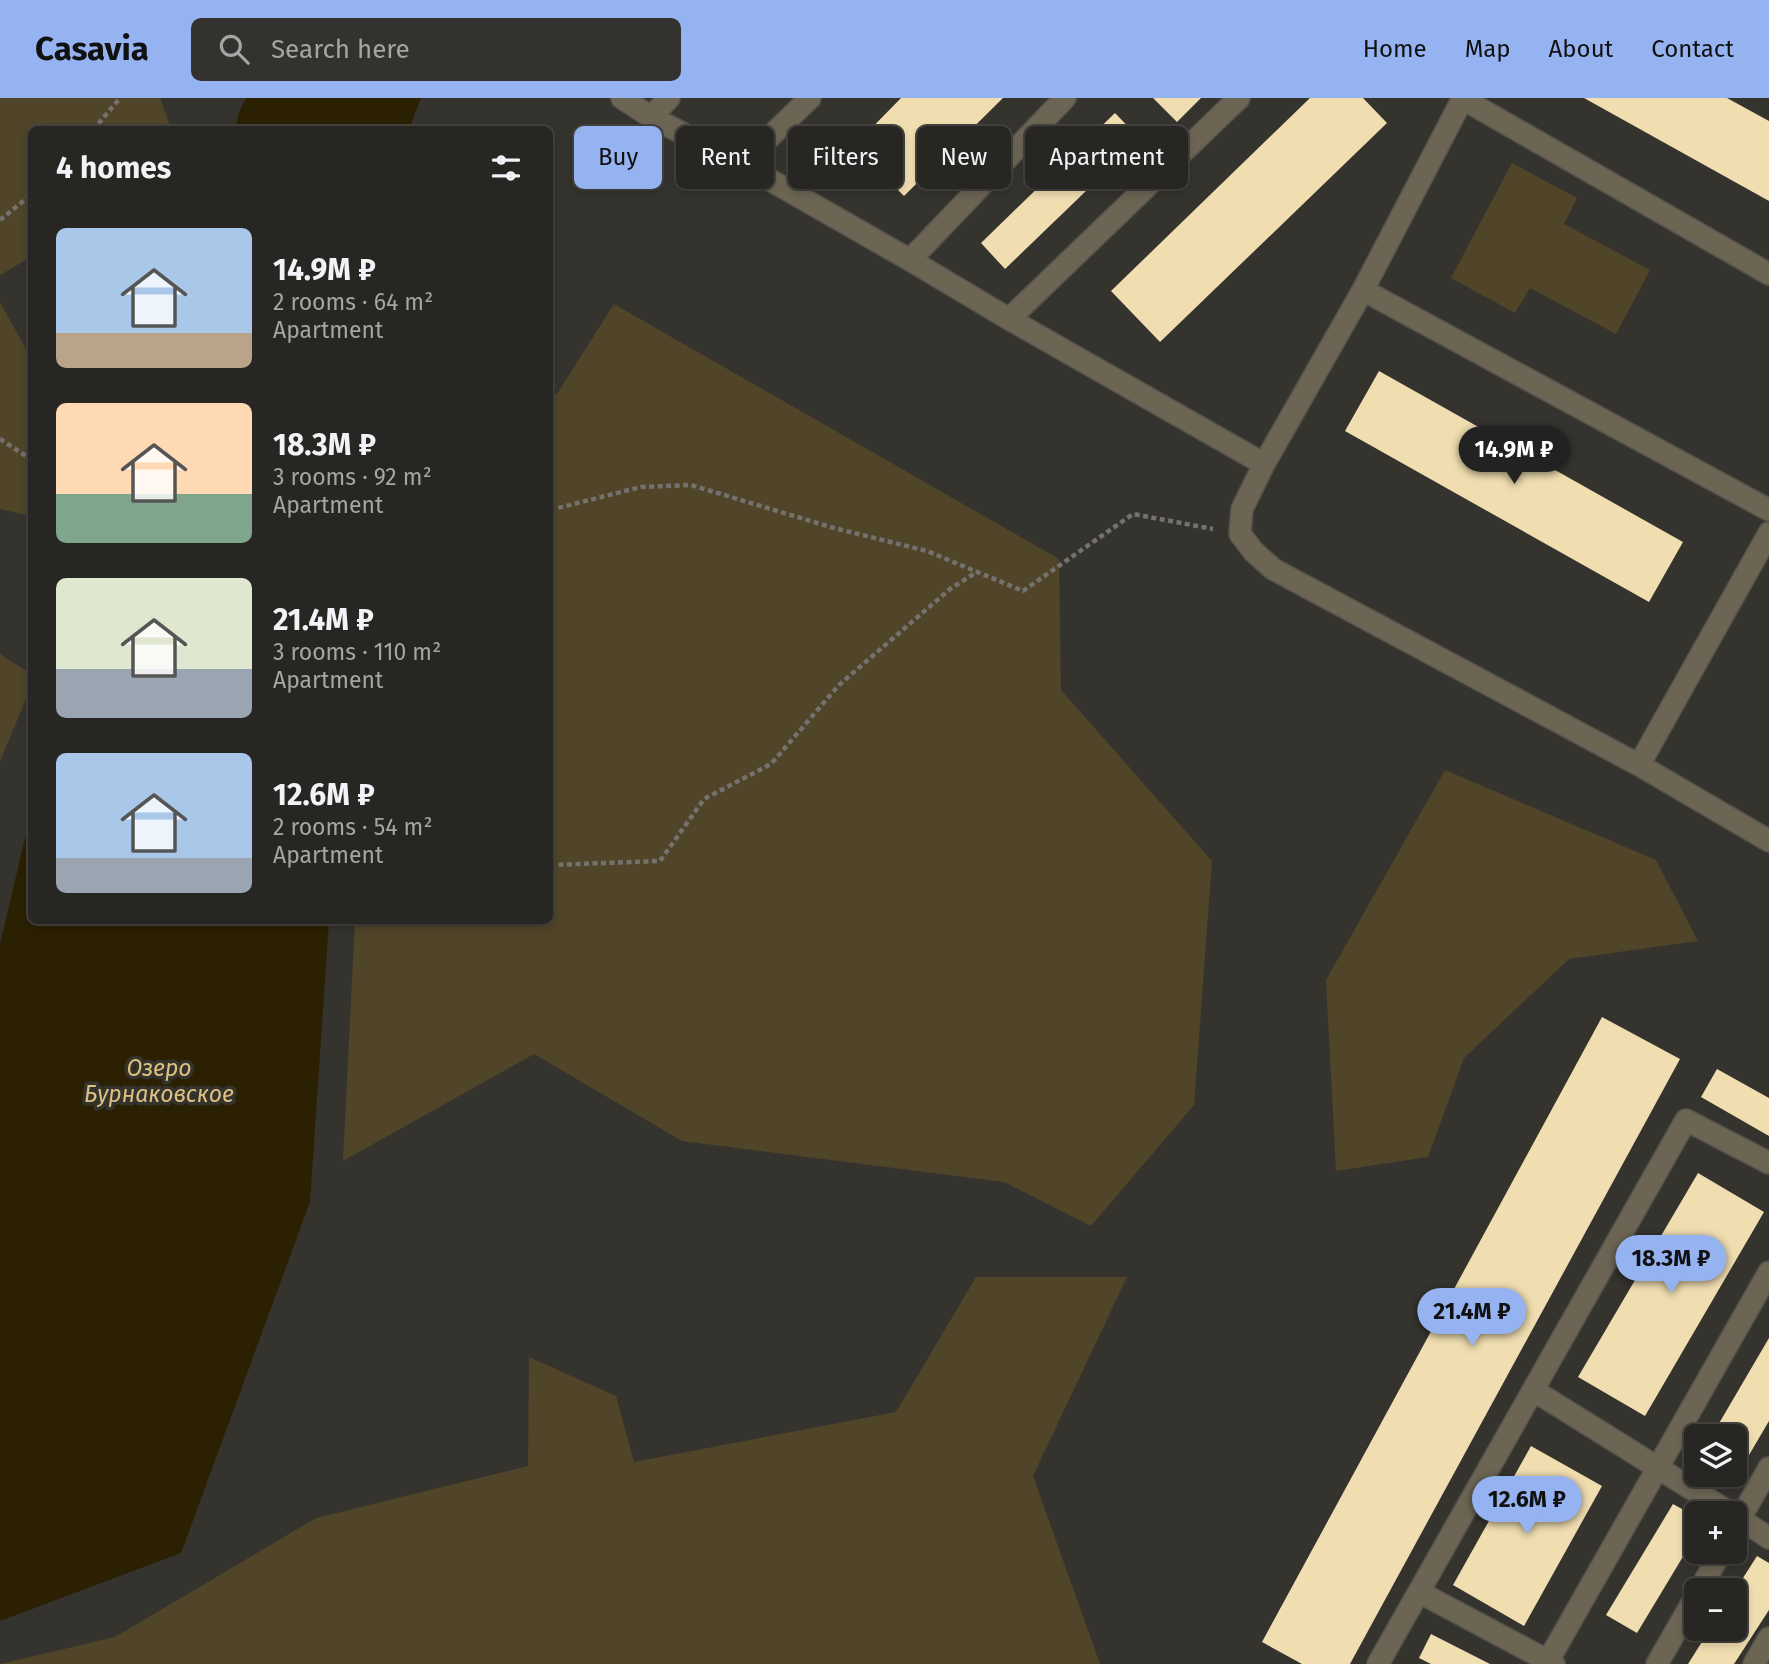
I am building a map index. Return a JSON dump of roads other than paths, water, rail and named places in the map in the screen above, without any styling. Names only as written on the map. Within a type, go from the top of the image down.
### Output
[{"type":"street","points":[[622,98],[676,130]]},
{"type":"street","points":[[651,117],[670,98]]},
{"type":"street","points":[[774,133],[810,98]]},
{"type":"street","points":[[910,260],[1065,98]]},
{"type":"street","points":[[1009,319],[1239,98]]},
{"type":"street","points":[[1769,274],[1463,99],[1363,290],[1264,464],[1242,509],[1240,534],[1272,569],[1639,765],[1769,841]]},
{"type":"street","points":[[774,182],[1264,464]]},
{"type":"street","points":[[1363,290],[1769,510]]},
{"type":"street","points":[[1639,765],[1769,533]]},
{"type":"street","points":[[1378,1664],[1686,1120],[1769,1163]]},
{"type":"street","points":[[1419,1592],[1551,1662],[1769,1272]]},
{"type":"street","points":[[1533,1390],[1708,1501]]},
{"type":"street","points":[[1747,1501],[1769,1468]]},
{"type":"street","points":[[1747,1526],[1769,1538]]},
{"type":"street","points":[[1657,1664],[1684,1617]]},
{"type":"street","points":[[1754,1664],[1769,1638]]},
{"type":"water","points":[[246,98],[421,98],[410,126],[236,126]]},
{"type":"water","name":"Озеро Бурнаковское","points":[[28,826],[28,924],[329,924],[310,1202],[181,1553],[0,1621],[0,944]]}]
